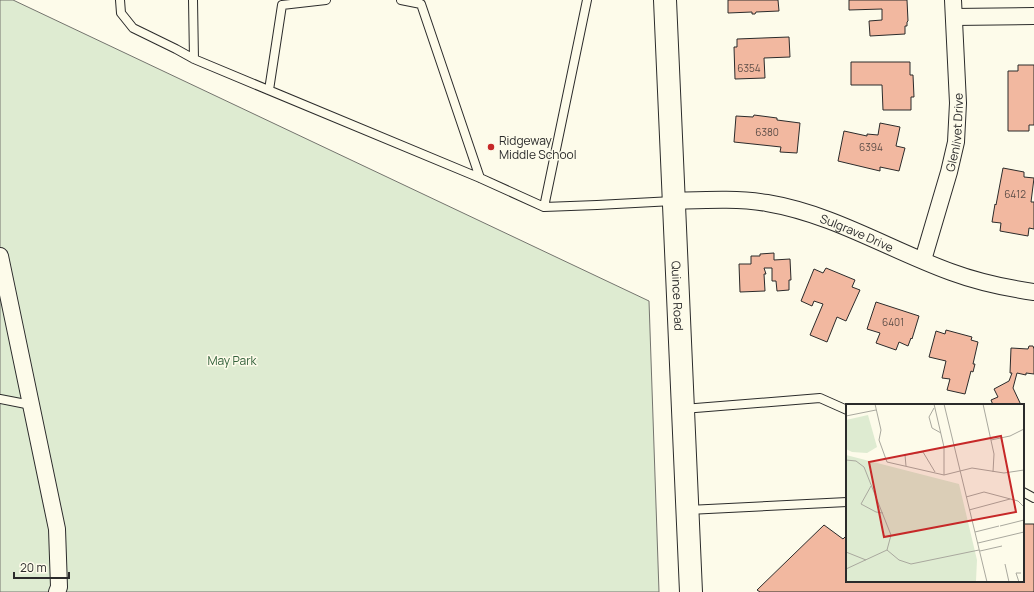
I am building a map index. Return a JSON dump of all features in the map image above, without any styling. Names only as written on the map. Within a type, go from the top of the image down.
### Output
[{"type":"main road","name":"Quince Road","points":[[665,0],[690,592]]},
{"type":"street","name":"Glenlivet Drive","points":[[923,260],[949,172],[956,142],[958,103],[953,0]]},
{"type":"street","points":[[954,17],[1034,16]]},
{"type":"street","name":"Sulgrave Drive","points":[[674,201],[742,200],[792,208],[870,236],[952,273],[1000,286],[1034,292]]},
{"type":"street","points":[[0,256],[57,529],[59,587],[57,592]]},
{"type":"lane","points":[[120,0],[122,13],[133,28],[194,59],[480,178],[544,207],[674,201]]},
{"type":"lane","points":[[193,0],[194,59]]},
{"type":"lane","points":[[269,90],[282,5],[326,0]]},
{"type":"lane","points":[[401,0],[421,4],[480,178]]},
{"type":"lane","points":[[544,207],[587,0]]},
{"type":"lane","points":[[683,408],[820,398],[846,410]]},
{"type":"lane","points":[[0,399],[31,405]]},
{"type":"lane","points":[[1024,493],[1034,498]]},
{"type":"lane","points":[[687,510],[846,502]]},
{"type":"green space","name":"May Park","points":[[0,0],[13,0],[649,301],[659,592],[0,592]]},
{"type":"building","points":[[728,0],[778,0],[779,11],[756,12],[755,14],[752,14],[752,12],[728,13]]},
{"type":"building","points":[[849,0],[907,0],[908,21],[907,26],[905,26],[905,34],[870,36],[869,21],[882,20],[882,9],[849,10]]},
{"type":"building","points":[[789,37],[790,57],[764,58],[765,78],[735,79],[734,47],[737,47],[737,39]]},
{"type":"building","points":[[851,62],[910,62],[910,75],[913,75],[914,97],[911,97],[911,110],[883,110],[882,85],[851,85]]},
{"type":"building","points":[[1018,65],[1034,65],[1034,125],[1029,125],[1029,131],[1008,131],[1008,71],[1018,71]]},
{"type":"building","points":[[754,115],[800,123],[797,153],[780,152],[781,147],[734,142],[736,116],[753,117]]},
{"type":"building","points":[[880,123],[900,127],[896,146],[905,148],[899,171],[880,167],[880,171],[838,161],[844,131],[867,136],[867,134],[878,135]]},
{"type":"building","points":[[1003,168],[1024,172],[1024,177],[1034,178],[1031,202],[1034,202],[1034,229],[1029,228],[1028,236],[1000,231],[1001,223],[992,222]]},
{"type":"building","points":[[774,253],[774,260],[790,259],[791,280],[789,280],[789,290],[777,291],[776,281],[772,281],[772,268],[764,268],[766,274],[764,274],[765,291],[740,292],[739,264],[751,264],[751,256]]},
{"type":"building","points":[[826,268],[855,280],[852,287],[860,290],[846,321],[837,317],[827,342],[810,335],[823,304],[814,301],[812,306],[801,301],[814,269],[823,273]]},
{"type":"building","points":[[876,302],[919,316],[912,339],[911,338],[908,346],[899,342],[896,350],[876,343],[880,333],[867,329]]},
{"type":"building","points":[[946,330],[972,337],[971,340],[978,342],[973,364],[975,364],[973,372],[971,371],[965,394],[947,390],[950,379],[942,378],[946,361],[929,357],[936,331],[945,334]]},
{"type":"building","points":[[1029,346],[1033,346],[1034,349],[1034,374],[1026,373],[1026,375],[1017,373],[1013,388],[1021,404],[993,404],[991,400],[998,397],[994,389],[1009,381],[1012,373],[1010,373],[1011,348],[1028,349]]},
{"type":"building","points":[[1024,524],[1034,524],[1034,592],[760,592],[757,590],[824,525],[843,539],[846,536],[846,582],[1024,582]]},
{"type":"place","name":"Ridgeway Middle School","points":[[491,147]]}]
